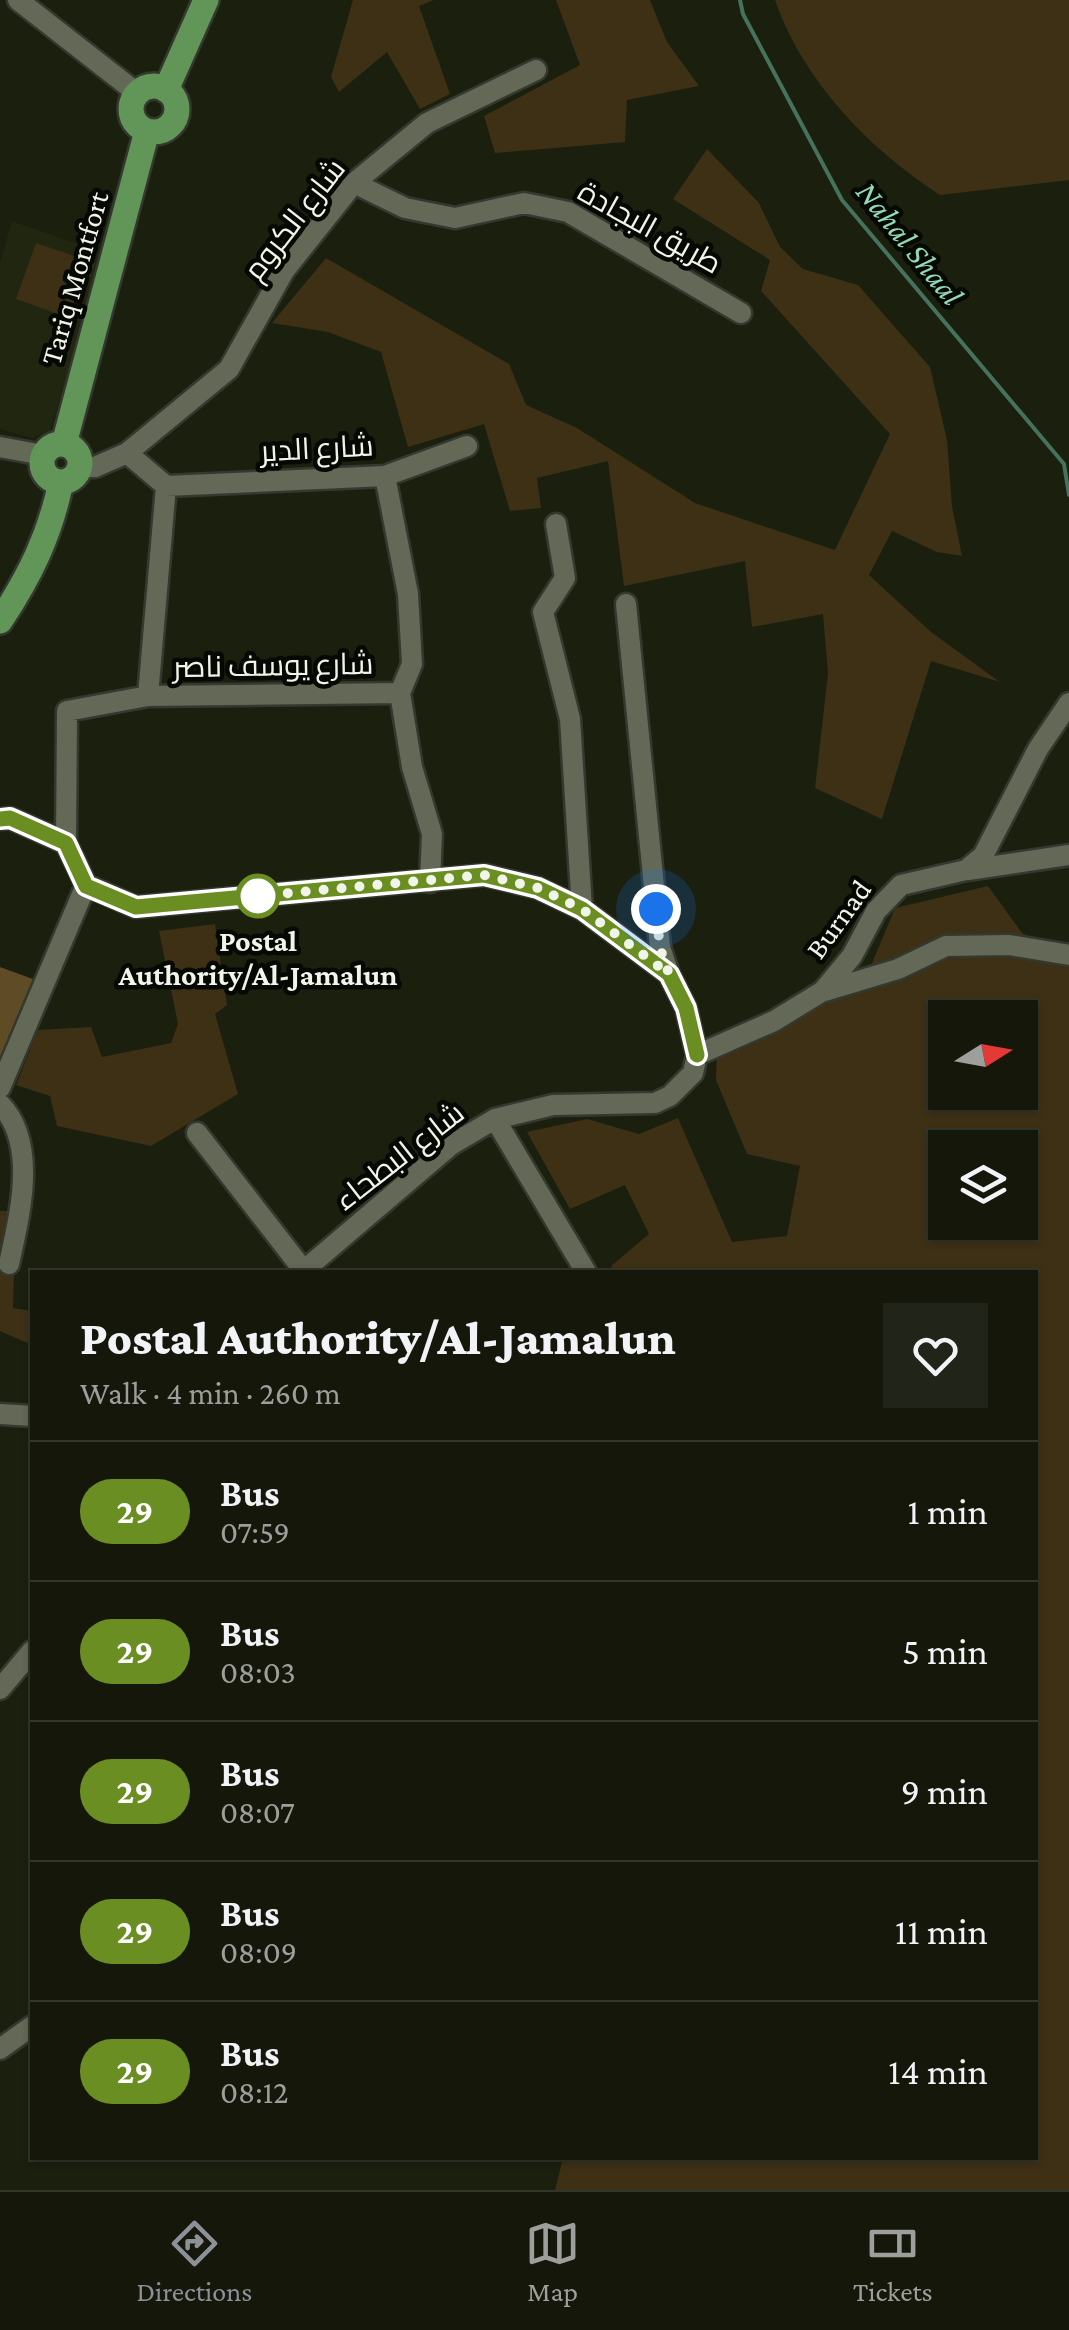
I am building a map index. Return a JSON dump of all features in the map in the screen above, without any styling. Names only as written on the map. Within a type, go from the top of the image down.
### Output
[{"type":"main road","points":[[166,90],[206,0]]},
{"type":"main road","points":[[152,86],[166,90],[175,101],[176,115],[168,127],[147,131],[131,114],[137,93],[152,86]]},
{"type":"main road","name":"Tariq Montfort","points":[[54,450],[147,131]]},
{"type":"main road","points":[[0,622],[27,582],[49,535],[78,455],[54,450],[45,474],[70,474]]},
{"type":"street","points":[[18,0],[137,93]]},
{"type":"street","name":"شارع الكروم","points":[[70,474],[127,453],[229,369],[284,271],[354,184],[427,123],[536,70]]},
{"type":"street","name":"طريق البجادة","points":[[354,184],[405,208],[456,218],[524,203],[568,212],[741,314]]},
{"type":"street","name":"شارع الدير","points":[[166,486],[385,476],[467,446]]},
{"type":"street","points":[[0,447],[54,450]]},
{"type":"street","points":[[127,453],[166,486],[148,696]]},
{"type":"street","name":"شارع يوسف ناصر","points":[[385,476],[408,594],[412,664],[400,693],[412,767],[432,834],[430,882]]},
{"type":"street","points":[[556,524],[565,578],[543,612],[570,719],[582,909]]},
{"type":"street","points":[[626,604],[660,948],[686,1008],[697,1055]]},
{"type":"street","name":"شارع يوسف ناصر","points":[[66,843],[67,711],[148,696],[400,693]]},
{"type":"street","points":[[966,870],[983,856],[1038,749],[1069,703]]},
{"type":"street","points":[[0,819],[10,818],[66,843],[86,886],[136,907],[484,875],[538,888],[582,909],[669,974]]},
{"type":"street","name":"Burnad","points":[[697,1055],[774,1021],[823,991],[852,956],[876,911],[901,885],[966,870],[1069,855]]},
{"type":"street","points":[[0,1088],[86,886]]},
{"type":"street","points":[[823,991],[898,969],[946,946],[1008,945],[1069,955]]},
{"type":"street","name":"شارع البطحاء","points":[[305,1270],[451,1146],[495,1119],[553,1105],[655,1103],[688,1082],[697,1055]]},
{"type":"street","points":[[0,1104],[24,1160],[23,1192],[9,1264]]},
{"type":"street","points":[[495,1119],[585,1270]]},
{"type":"street","points":[[198,1134],[301,1270]]},
{"type":"street","points":[[0,1414],[30,1416]]},
{"type":"street","points":[[0,1689],[30,1653]]},
{"type":"street","points":[[0,2050],[30,2028]]},
{"type":"shaded area","points":[[353,0],[434,0],[419,6],[450,94],[420,109],[387,52],[339,92],[331,77]]},
{"type":"shaded area","points":[[556,0],[650,0],[667,42],[699,86],[627,100],[625,142],[495,153],[484,116],[580,65]]},
{"type":"shaded area","points":[[775,0],[1069,0],[1069,180],[940,195],[888,157],[841,111],[803,58]]},
{"type":"shaded area","points":[[707,149],[759,203],[780,247],[803,269],[858,285],[930,367],[947,440],[952,506],[962,556],[937,552],[892,531],[869,575],[931,632],[1000,682],[931,661],[882,819],[815,788],[828,673],[823,614],[752,627],[745,561],[624,586],[608,461],[537,478],[541,508],[510,511],[484,424],[408,447],[381,352],[328,332],[272,323],[326,258],[509,364],[526,405],[577,428],[695,503],[835,550],[890,434],[761,291],[770,260],[673,199]]},
{"type":"shaded area","points":[[12,221],[107,254],[50,431],[32,438],[0,429],[0,263]]},
{"type":"shaded area","points":[[36,243],[95,263],[75,320],[16,299]]},
{"type":"shaded area","points":[[988,886],[1022,933],[1069,958],[1069,2190],[555,2190],[562,2160],[1038,2160],[1038,1270],[611,1270],[612,1265],[649,1234],[625,1185],[570,1209],[527,1132],[587,1119],[639,1134],[678,1118],[732,1242],[787,1236],[800,1166],[747,1154],[716,1080],[717,1048],[868,973],[895,908]]},
{"type":"shaded area","points":[[215,924],[227,1005],[215,1014],[238,1094],[151,1146],[57,1126],[50,1096],[16,1085],[38,1030],[91,1027],[102,1057],[171,1043],[178,1024],[159,931]]},
{"type":"shaded area","points":[[0,967],[41,982],[0,1076]]},
{"type":"shaded area","points":[[0,1211],[16,1211],[13,1308],[30,1311],[30,1344],[0,1331]]},
{"type":"waterway","name":"Nahal Shaal","points":[[740,0],[743,14],[842,200],[1064,464],[1069,495]]},
{"type":"bus line","name":"29","points":[[0,819],[10,818],[66,843],[86,886],[136,907],[484,875],[538,888],[582,909],[669,974],[686,1008],[697,1055]]},
{"type":"place","name":"Postal Authority/Al-Jamalun","points":[[258,896]]},
{"type":"route","points":[[258,896],[246,897],[484,875],[538,888],[582,909],[669,974],[660,948],[656,909]]}]
